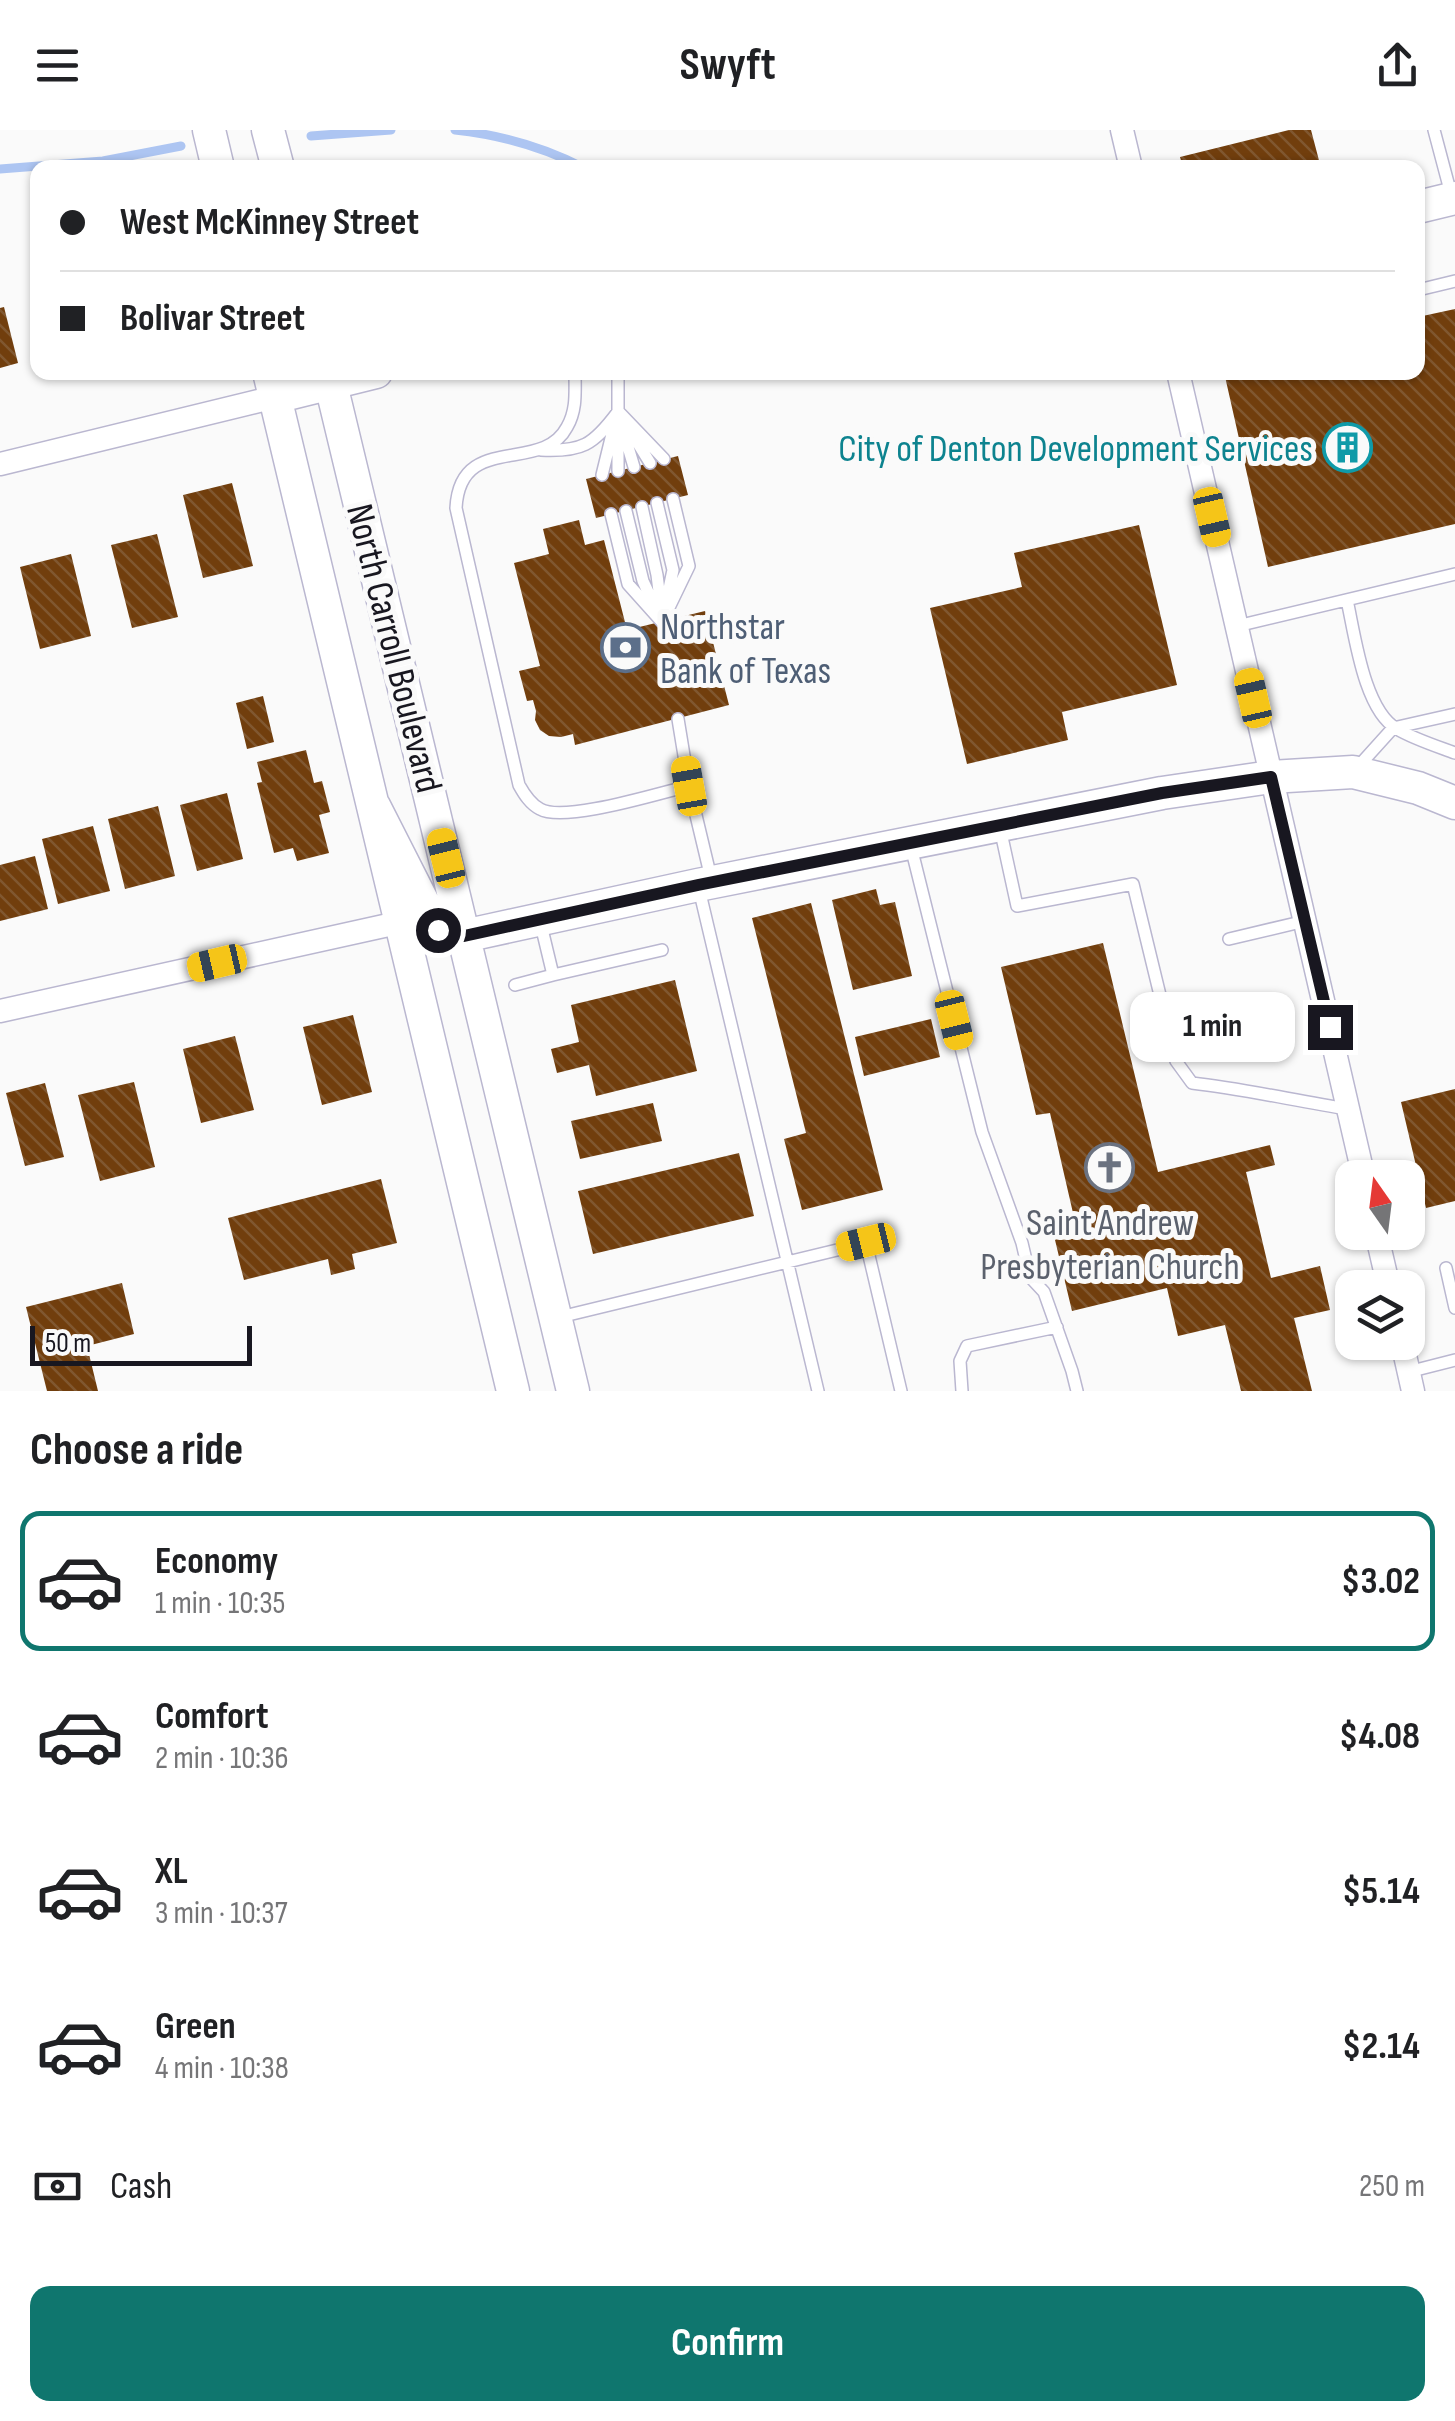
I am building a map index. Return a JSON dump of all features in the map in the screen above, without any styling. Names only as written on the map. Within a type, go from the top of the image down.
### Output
[{"type":"main road","points":[[209,130],[216,160]]},
{"type":"main road","points":[[268,130],[276,160]]},
{"type":"main road","points":[[1425,206],[1454,198]]},
{"type":"main road","points":[[272,385],[313,380]]},
{"type":"main road","name":"North Carroll Boulevard","points":[[329,380],[573,1391]]},
{"type":"main road","name":"North Carroll Boulevard","points":[[272,385],[513,1391]]},
{"type":"main road","points":[[374,806],[438,930],[464,936],[1162,793],[1271,777],[1354,772],[1455,802]]},
{"type":"street","points":[[1122,130],[1129,160]]},
{"type":"street","points":[[1180,380],[1360,1160]]},
{"type":"street","points":[[0,464],[272,385]]},
{"type":"street","points":[[0,1011],[402,922]]},
{"type":"lane","points":[[1434,130],[1454,198]]},
{"type":"lane","points":[[1425,288],[1455,281]]},
{"type":"lane","points":[[576,380],[575,408],[566,431],[536,449],[482,462],[466,472],[457,488],[456,508],[519,785],[540,809],[556,814],[689,786]]},
{"type":"lane","points":[[618,380],[618,472]]},
{"type":"lane","points":[[536,449],[576,448],[590,443],[618,411]]},
{"type":"lane","points":[[618,411],[664,459]]},
{"type":"lane","points":[[618,411],[650,464]]},
{"type":"lane","points":[[618,411],[634,467]]},
{"type":"lane","points":[[602,476],[618,411]]},
{"type":"lane","points":[[662,622],[689,566],[673,499]]},
{"type":"lane","points":[[657,503],[673,570],[662,622]]},
{"type":"lane","points":[[642,507],[657,575],[662,622]]},
{"type":"lane","points":[[626,510],[643,581],[662,622]]},
{"type":"lane","points":[[611,514],[628,584],[662,622]]},
{"type":"lane","points":[[1237,626],[1455,574]]},
{"type":"lane","points":[[1347,600],[1371,696],[1394,728],[1455,753]]},
{"type":"lane","points":[[1354,772],[1394,728],[1455,714]]},
{"type":"lane","points":[[678,719],[705,884],[818,1391]]},
{"type":"lane","points":[[999,826],[1017,906],[1134,884],[1176,1061],[1192,1083],[1348,1108]]},
{"type":"lane","points":[[910,843],[982,1132],[1022,1243],[1030,1277],[1044,1292],[1077,1391]]},
{"type":"lane","points":[[540,920],[553,976]]},
{"type":"lane","points":[[1229,939],[1305,921]]},
{"type":"lane","points":[[515,984],[662,950]]},
{"type":"lane","points":[[556,1318],[866,1242],[900,1391]]},
{"type":"lane","points":[[1446,1268],[1455,1308]]},
{"type":"lane","points":[[962,1391],[960,1360],[967,1346],[1057,1327]]},
{"type":"lane","points":[[1410,1382],[1455,1360]]},
{"type":"building","points":[[1289,130],[1311,130],[1319,160],[1181,160],[1180,157]]},
{"type":"building","points":[[4,307],[18,363],[0,368],[0,308]]},
{"type":"building","name":"City of Denton Development Services","points":[[1455,309],[1455,524],[1268,567],[1226,380],[1425,380],[1425,315]]},
{"type":"building","points":[[678,456],[688,495],[596,518],[586,479]]},
{"type":"building","points":[[232,483],[253,566],[203,578],[183,495]]},
{"type":"building","name":"Northstar Bank of Texas","points":[[579,520],[585,545],[604,540],[627,630],[705,611],[729,705],[575,745],[573,734],[549,736],[540,730],[533,700],[527,701],[519,671],[540,666],[514,563],[549,554],[543,529]]},
{"type":"building","points":[[1139,525],[1177,685],[1062,712],[1068,740],[967,764],[930,608],[1022,587],[1014,553]]},
{"type":"building","points":[[157,534],[178,617],[132,628],[111,545]]},
{"type":"building","points":[[71,554],[91,636],[40,649],[20,567]]},
{"type":"building","points":[[263,696],[274,742],[247,749],[236,703]]},
{"type":"building","points":[[306,750],[314,783],[322,781],[330,812],[319,815],[329,853],[297,861],[293,848],[274,853],[257,783],[262,782],[257,762]]},
{"type":"building","points":[[227,793],[243,859],[197,871],[180,805]]},
{"type":"building","points":[[158,806],[175,876],[125,889],[108,819]]},
{"type":"building","points":[[93,826],[110,891],[58,904],[42,839]]},
{"type":"building","points":[[35,856],[48,909],[0,921],[0,865]]},
{"type":"building","points":[[876,889],[880,905],[895,902],[912,976],[853,990],[832,900]]},
{"type":"building","points":[[811,903],[883,1190],[802,1210],[784,1139],[806,1133],[752,918]]},
{"type":"building","name":"Saint Andrew Presbyterian Church","points":[[1103,943],[1158,1172],[1270,1145],[1275,1165],[1246,1172],[1271,1278],[1320,1266],[1330,1310],[1294,1318],[1312,1391],[1241,1391],[1225,1325],[1178,1336],[1167,1288],[1072,1311],[1050,1219],[1073,1213],[1050,1113],[1036,1115],[1001,967]]},
{"type":"building","points":[[675,980],[697,1071],[596,1096],[589,1065],[557,1073],[551,1049],[579,1042],[571,1005]]},
{"type":"building","points":[[353,1015],[372,1092],[322,1105],[303,1027]]},
{"type":"building","points":[[931,1019],[940,1057],[864,1076],[855,1037]]},
{"type":"building","points":[[235,1036],[254,1110],[201,1123],[183,1049]]},
{"type":"building","points":[[134,1082],[155,1167],[100,1181],[78,1095]]},
{"type":"building","points":[[45,1083],[64,1157],[25,1166],[6,1093]]},
{"type":"building","points":[[1455,1089],[1455,1201],[1426,1208],[1425,1160],[1415,1160],[1401,1102]]},
{"type":"building","points":[[653,1103],[662,1141],[580,1159],[571,1121]]},
{"type":"building","points":[[739,1153],[754,1216],[593,1254],[578,1191]]},
{"type":"building","points":[[381,1179],[397,1243],[352,1254],[355,1269],[331,1275],[328,1259],[244,1280],[228,1218]]},
{"type":"building","points":[[122,1283],[134,1334],[87,1346],[98,1391],[47,1391],[26,1307]]},
{"type":"waterway","points":[[311,136],[391,130]]},
{"type":"waterway","points":[[455,130],[521,143],[567,160]]},
{"type":"waterway","points":[[108,160],[181,146]]},
{"type":"waterway","points":[[0,169],[30,167]]},
{"type":"place","name":"City of Denton Development Services","points":[[1348,448]]},
{"type":"place","name":"Northstar Bank of Texas","points":[[625,648]]},
{"type":"place","name":"Saint Andrew Presbyterian Church","points":[[1110,1168]]},
{"type":"route","points":[[438,930],[464,936],[1162,793],[1271,777],[1330,1027]]}]
